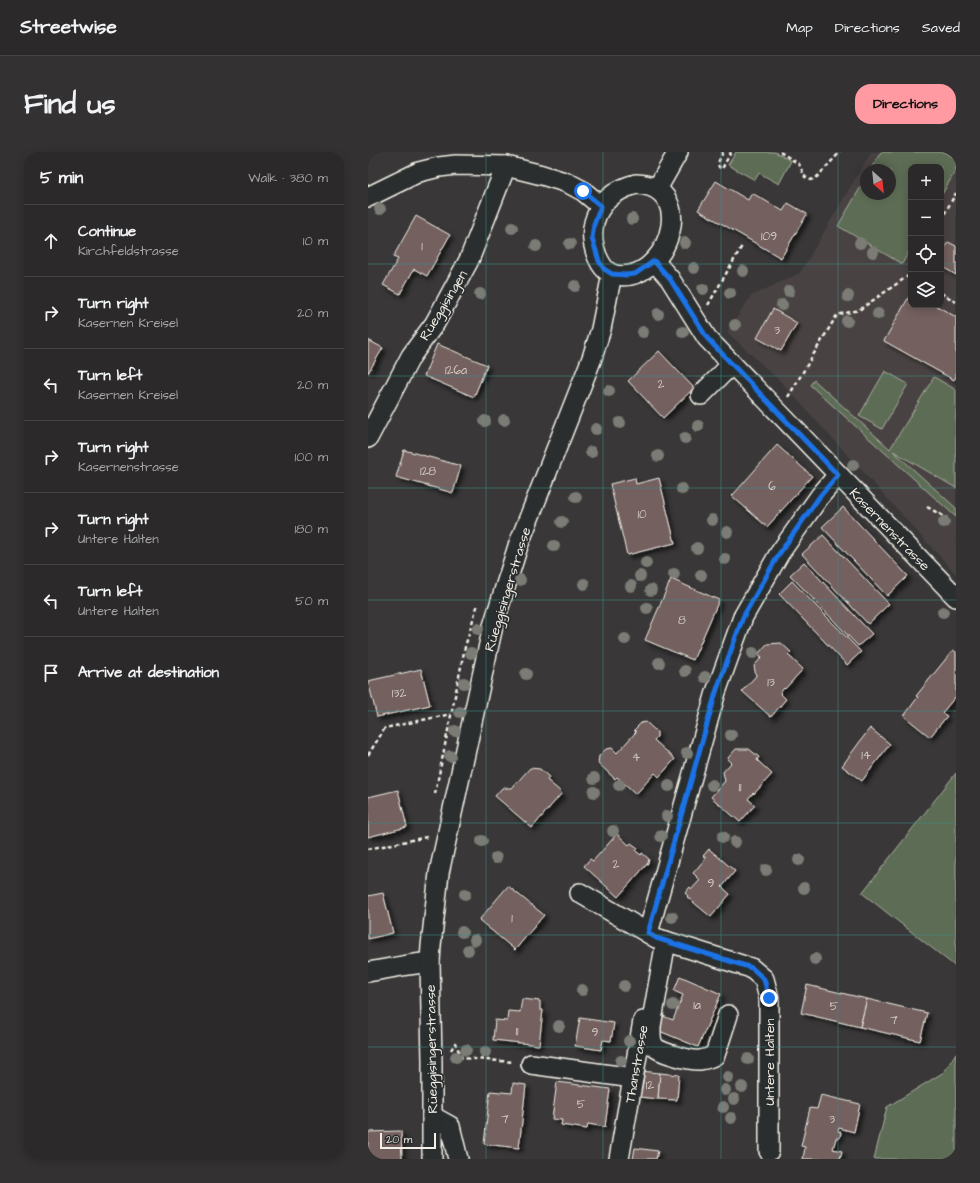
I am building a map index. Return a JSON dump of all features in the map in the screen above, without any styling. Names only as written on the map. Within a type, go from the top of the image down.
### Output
[{"type":"street","points":[[657,189],[678,152]]},
{"type":"street","points":[[368,197],[419,172],[438,167],[458,159],[506,166],[568,184],[583,191],[601,206]]},
{"type":"street","name":"Rüeggisingen","points":[[368,438],[411,356],[435,323],[469,260],[506,166]]},
{"type":"street","points":[[645,184],[657,189],[665,198],[670,209],[671,231],[665,247],[654,261],[635,274],[612,274],[604,269],[599,261],[592,238],[594,224],[601,206],[612,195],[627,186],[645,184]]},
{"type":"street","name":"Kasernenstrasse","points":[[654,261],[670,279],[707,338],[956,597]]},
{"type":"street","name":"Rüeggisingerstrasse","points":[[432,1159],[430,962],[439,873],[493,626],[518,546],[592,358],[601,329],[612,274]]},
{"type":"street","points":[[701,395],[732,364]]},
{"type":"street","points":[[648,933],[716,692],[743,617],[779,554],[820,496],[838,475]]},
{"type":"street","name":"Untere Halten","points":[[580,893],[656,938],[752,968],[764,979],[769,998],[770,1151]]},
{"type":"street","points":[[666,942],[651,1026],[650,1038],[654,1047],[661,1052],[698,1060],[709,1058],[715,1055],[728,1015]]},
{"type":"street","points":[[368,972],[430,962]]},
{"type":"street","name":"Thanstrasse","points":[[619,1159],[652,970]]},
{"type":"street","points":[[531,1064],[633,1078]]},
{"type":"street","points":[[432,1116],[450,1126],[458,1159]]},
{"type":"path","points":[[723,152],[718,163],[719,167],[722,169],[731,152]]},
{"type":"path","points":[[780,152],[799,164],[805,177],[811,180],[817,177],[840,152]]},
{"type":"path","points":[[944,215],[956,193]]},
{"type":"path","points":[[704,310],[742,246]]},
{"type":"path","points":[[786,398],[790,395],[837,315],[860,310],[908,277]]},
{"type":"path","points":[[944,295],[956,302]]},
{"type":"path","points":[[927,507],[947,518]]},
{"type":"path","points":[[368,755],[385,728],[451,714]]},
{"type":"path","points":[[368,850],[427,837]]},
{"type":"path","points":[[449,1053],[455,1044],[462,1058],[507,1062]]},
{"type":"shaded area","points":[[871,152],[956,152],[956,574],[782,383],[727,332],[751,296],[800,273],[860,171],[860,200],[896,200],[896,164],[864,164]]},
{"type":"green space","points":[[736,152],[775,152],[791,161],[779,184],[759,173],[755,180],[728,165]]},
{"type":"green space","points":[[881,152],[945,152],[956,159],[956,170],[944,191],[944,164],[908,164],[908,253],[902,264],[838,226],[860,188],[860,200],[896,200],[896,164],[874,164]]},
{"type":"green space","points":[[885,371],[908,384],[882,429],[859,416]]},
{"type":"green space","points":[[934,377],[956,390],[956,488],[893,451],[956,508],[956,517],[810,385],[814,380],[890,449]]},
{"type":"green space","points":[[956,773],[956,967],[862,893]]},
{"type":"green space","points":[[956,1053],[956,1159],[874,1159],[887,1107],[944,1072]]},
{"type":"building","points":[[716,181],[748,200],[752,193],[783,211],[788,203],[807,214],[781,258],[698,210]]},
{"type":"building","points":[[416,216],[450,235],[427,276],[414,269],[400,294],[383,285],[398,259],[393,257]]},
{"type":"building","points":[[948,242],[956,246],[956,275],[944,268],[944,249]]},
{"type":"building","points":[[908,298],[908,308],[940,308],[956,317],[956,377],[954,380],[884,341]]},
{"type":"building","points":[[773,309],[797,323],[781,351],[757,338]]},
{"type":"building","points":[[368,340],[383,348],[368,373]]},
{"type":"building","points":[[437,344],[487,365],[474,397],[424,376]]},
{"type":"building","points":[[659,351],[694,388],[663,418],[628,381]]},
{"type":"building","points":[[777,445],[812,476],[767,527],[732,496]]},
{"type":"building","points":[[404,450],[461,466],[453,493],[396,477]]},
{"type":"building","points":[[635,478],[636,484],[659,478],[675,543],[627,555],[610,484]]},
{"type":"building","points":[[843,507],[908,576],[887,596],[822,527]]},
{"type":"building","points":[[823,535],[889,604],[868,624],[802,554]]},
{"type":"building","points":[[804,562],[872,634],[858,646],[790,575]]},
{"type":"building","points":[[671,579],[719,600],[693,660],[645,640]]},
{"type":"building","points":[[792,581],[861,652],[847,665],[779,594]]},
{"type":"building","points":[[781,643],[791,652],[788,655],[803,669],[780,693],[786,699],[771,717],[742,691],[756,676],[754,666],[762,657],[758,654],[767,644]]},
{"type":"building","points":[[953,650],[956,652],[956,696],[942,713],[947,716],[930,737],[904,716],[918,697],[916,696]]},
{"type":"building","points":[[421,669],[430,705],[377,717],[368,681]]},
{"type":"building","points":[[646,722],[657,732],[657,737],[654,740],[675,759],[659,777],[655,773],[636,794],[617,777],[615,779],[598,763],[599,756],[606,749],[612,748],[617,753],[636,732],[634,730],[641,723]]},
{"type":"building","points":[[870,728],[890,744],[862,781],[842,766]]},
{"type":"building","points":[[736,749],[749,749],[759,757],[757,760],[772,774],[748,799],[755,805],[740,822],[711,797],[725,781],[723,772],[731,763],[727,759]]},
{"type":"building","points":[[530,768],[540,769],[549,777],[547,780],[562,793],[532,828],[495,796],[502,788],[512,788]]},
{"type":"building","points":[[398,790],[407,827],[368,837],[368,797]]},
{"type":"building","points":[[617,834],[629,845],[631,843],[638,848],[636,851],[641,855],[642,853],[649,859],[648,863],[618,897],[584,866],[590,859],[593,861]]},
{"type":"building","points":[[709,849],[735,871],[722,887],[730,894],[711,917],[687,897],[688,896],[685,893],[690,887],[692,889],[700,880],[693,873],[706,858],[703,856]]},
{"type":"building","points":[[508,886],[544,915],[515,950],[479,920]]},
{"type":"building","points":[[383,893],[393,933],[368,939],[368,896]]},
{"type":"building","points":[[680,976],[721,994],[698,1047],[657,1030],[663,1016],[673,1020],[683,995],[674,991]]},
{"type":"building","points":[[807,985],[867,999],[860,1027],[801,1013]]},
{"type":"building","points":[[522,999],[540,1001],[540,1010],[543,1010],[539,1045],[493,1040],[495,1020],[507,1021],[508,1011],[520,1012]]},
{"type":"building","points":[[867,999],[927,1013],[920,1041],[860,1027]]},
{"type":"building","points":[[580,1018],[614,1023],[611,1041],[603,1040],[601,1050],[575,1046]]},
{"type":"building","points":[[641,1071],[660,1073],[658,1099],[639,1097]]},
{"type":"building","points":[[660,1073],[679,1075],[677,1100],[658,1099]]},
{"type":"building","points":[[557,1082],[610,1089],[605,1127],[588,1124],[587,1129],[561,1125],[562,1120],[552,1119]]},
{"type":"building","points":[[513,1083],[526,1085],[519,1148],[484,1144],[490,1091],[512,1093]]},
{"type":"building","points":[[821,1095],[860,1104],[854,1132],[839,1128],[838,1131],[841,1132],[840,1138],[836,1138],[833,1149],[842,1151],[840,1159],[803,1159],[805,1147],[801,1146],[810,1108],[817,1109]]},
{"type":"building","points":[[401,1131],[402,1159],[368,1159],[368,1132]]},
{"type":"building","points":[[635,1148],[658,1151],[656,1159],[633,1159]]},
{"type":"route","points":[[583,191],[601,206],[594,224],[592,238],[594,249],[604,269],[612,274],[635,274],[654,261],[670,279],[707,338],[838,475],[820,496],[779,554],[743,617],[716,692],[648,933],[656,938],[752,968],[764,979],[769,998]]}]
